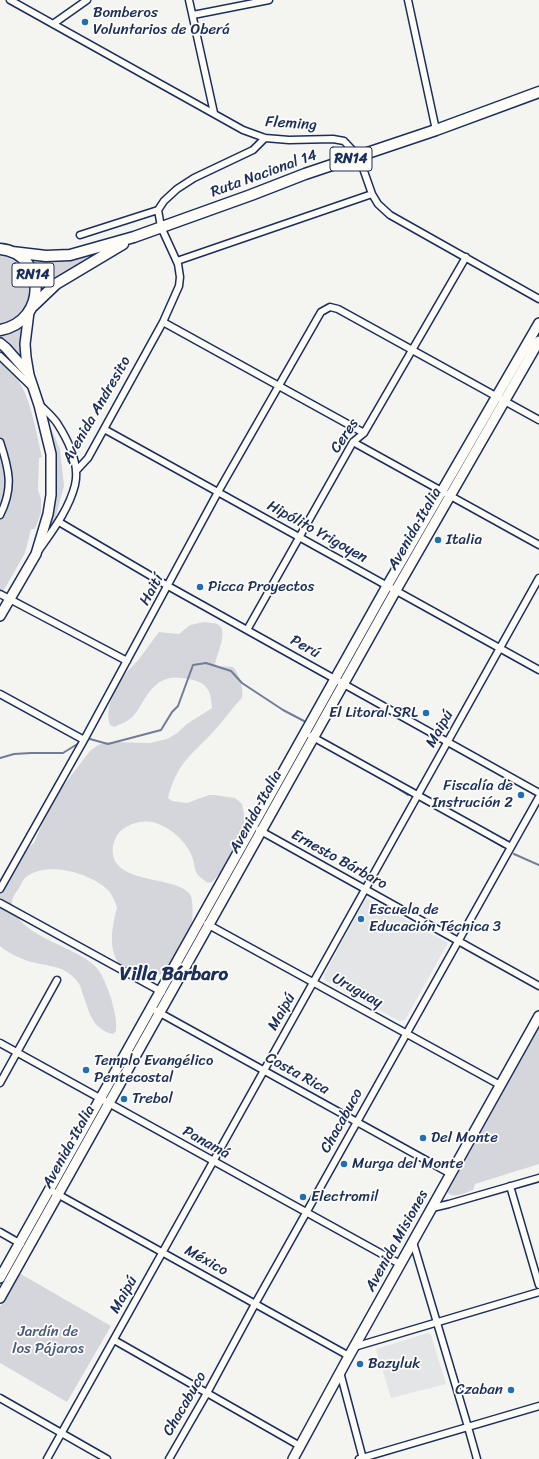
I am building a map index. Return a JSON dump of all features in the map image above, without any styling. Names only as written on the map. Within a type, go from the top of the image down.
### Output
[{"type":"highway","name":"Ruta Nacional 14","points":[[12,252],[46,256],[70,255],[134,237],[305,174],[359,157],[539,92]]},
{"type":"highway","name":"Ruta Nacional 14","points":[[31,309],[56,284],[134,237]]},
{"type":"highway","name":"RN14","points":[[0,249],[12,252],[22,259],[30,269],[36,287],[36,293],[31,309],[21,322],[9,328],[0,330]]},
{"type":"main road","points":[[31,309],[26,344],[29,375],[39,405],[51,454],[52,474],[48,514],[36,554]]},
{"type":"main road","name":"Avenida Italia","points":[[0,1278],[200,920],[314,737],[344,684],[396,590],[446,494],[500,398],[539,323]]},
{"type":"main road","name":"Avenida Italia","points":[[500,398],[539,341]]},
{"type":"main road","points":[[0,343],[29,375]]},
{"type":"main road","name":"Avenida Italia","points":[[0,1298],[209,925],[305,733],[387,586],[446,494]]},
{"type":"main road","name":"Avenida Andresito","points":[[0,616],[36,554]]},
{"type":"main road","name":"Avenida Misiones","points":[[293,1459],[354,1346],[539,1016]]},
{"type":"street","name":"Fleming","points":[[10,0],[243,130],[265,138],[289,140],[333,139],[344,141],[359,157],[372,194],[378,204],[390,215],[539,299]]},
{"type":"street","points":[[53,24],[87,0]]},
{"type":"street","points":[[189,0],[214,114]]},
{"type":"street","points":[[192,15],[268,0]]},
{"type":"street","points":[[408,0],[436,130]]},
{"type":"street","points":[[80,235],[158,210],[164,200],[176,189],[194,178],[253,150],[265,138]]},
{"type":"street","points":[[177,261],[372,194]]},
{"type":"street","name":"Avenida Andresito","points":[[36,554],[59,522],[76,484],[76,471],[88,458],[163,322],[179,286],[180,277],[177,261],[161,227],[158,210]]},
{"type":"street","name":"Ceres","points":[[247,630],[353,442],[364,433],[466,257]]},
{"type":"street","name":"Haití","points":[[0,889],[84,740],[218,492],[321,312],[330,307],[338,309],[413,349]]},
{"type":"street","points":[[163,322],[364,433]]},
{"type":"street","points":[[413,349],[539,420]]},
{"type":"street","points":[[0,356],[34,389]]},
{"type":"street","points":[[39,405],[56,422],[68,442],[76,471]]},
{"type":"street","name":"Hipólito Yrigoyen","points":[[104,429],[539,670]]},
{"type":"street","points":[[0,442],[7,463],[10,482],[6,503],[0,516]]},
{"type":"street","points":[[353,442],[539,545]]},
{"type":"street","name":"Perú","points":[[59,522],[168,586],[539,793]]},
{"type":"street","name":"Maipú","points":[[47,1459],[539,578]]},
{"type":"street","points":[[0,594],[127,661]]},
{"type":"street","points":[[0,694],[84,740]]},
{"type":"street","points":[[305,733],[511,846]]},
{"type":"street","name":"Chacabuco","points":[[169,1459],[539,797]]},
{"type":"street","name":"Ernesto Bárbaro","points":[[257,829],[539,986]]},
{"type":"street","points":[[0,903],[169,996]]},
{"type":"street","name":"Uruguay","points":[[200,920],[500,1085]]},
{"type":"street","points":[[0,1083],[57,980]]},
{"type":"street","name":"Costa Rica","points":[[151,1008],[450,1174]]},
{"type":"street","name":"Panamá","points":[[0,1043],[400,1264]]},
{"type":"street","points":[[432,1208],[539,1178]]},
{"type":"street","points":[[510,1186],[539,1285]]},
{"type":"street","name":"México","points":[[50,1190],[349,1356]]},
{"type":"street","points":[[0,1232],[28,1248]]},
{"type":"street","points":[[413,1242],[477,1459]]},
{"type":"street","points":[[354,1346],[539,1292]]},
{"type":"street","points":[[114,1340],[300,1446]]},
{"type":"street","points":[[340,1372],[361,1459],[539,1406]]},
{"type":"street","points":[[0,1398],[107,1459]]},
{"type":"shaded area","points":[[366,898],[448,943],[405,1020],[399,1021],[325,980],[324,975]]},
{"type":"shaded area","points":[[428,1333],[431,1335],[446,1384],[391,1398],[376,1349]]},
{"type":"green space","points":[[103,250],[63,273],[38,296],[23,257],[62,260]]},
{"type":"green space","points":[[0,256],[10,258],[18,264],[24,271],[30,289],[26,308],[20,316],[13,321],[0,325]]},
{"type":"green space","points":[[24,322],[24,360],[0,340],[0,334],[11,332]]},
{"type":"green space","points":[[0,361],[9,368],[26,394],[42,457],[39,458],[38,490],[41,499],[41,513],[35,529],[31,529],[25,553],[0,597]]},
{"type":"green space","points":[[50,426],[60,449],[64,486],[51,535],[48,532],[56,491],[55,451]]},
{"type":"green space","points":[[204,622],[217,624],[222,629],[221,644],[215,664],[219,666],[233,667],[242,686],[242,698],[214,731],[186,760],[176,776],[168,798],[172,801],[187,803],[209,795],[235,798],[242,804],[244,814],[244,833],[231,860],[212,882],[208,883],[197,874],[192,856],[181,839],[170,830],[158,824],[148,821],[126,827],[117,836],[113,845],[113,855],[115,860],[124,870],[143,878],[183,888],[189,893],[192,905],[192,926],[186,955],[183,960],[170,971],[153,976],[138,977],[130,975],[124,971],[114,955],[112,941],[117,907],[114,899],[109,891],[101,885],[80,874],[56,869],[34,873],[24,879],[12,900],[16,915],[24,924],[47,939],[85,959],[98,969],[103,977],[111,998],[114,1011],[116,1031],[113,1034],[100,1028],[95,1023],[89,1012],[80,985],[68,972],[22,959],[0,946],[0,887],[5,871],[13,859],[34,843],[48,810],[57,794],[90,751],[98,745],[107,742],[150,743],[167,739],[212,708],[210,694],[203,684],[178,677],[165,679],[155,686],[135,714],[123,723],[114,727],[110,725],[109,718],[110,705],[118,685],[159,632],[179,634],[190,625]]},
{"type":"green space","points":[[539,1025],[539,1164],[475,1184],[473,1190],[462,1194],[449,1194],[446,1191]]},
{"type":"green space","name":"Jardín de los Pájaros","points":[[19,1273],[111,1326],[67,1402],[0,1363],[0,1307]]},
{"type":"waterway","points":[[90,739],[108,744],[161,730],[172,712],[178,706],[193,665],[206,663],[231,671],[242,683],[283,710],[304,721]]},
{"type":"waterway","points":[[0,758],[14,754],[63,753],[79,743]]},
{"type":"waterway","points":[[386,781],[408,795]]},
{"type":"waterway","points":[[423,802],[438,810]]},
{"type":"waterway","points":[[459,821],[503,847]]},
{"type":"waterway","points":[[514,854],[539,865]]},
{"type":"place","name":"Bomberos Voluntarios de Oberá","points":[[85,22]]},
{"type":"place","name":"Italia","points":[[438,540]]},
{"type":"place","name":"Picca Proyectos","points":[[200,587]]},
{"type":"place","name":"El Litoral SRL","points":[[426,713]]},
{"type":"place","name":"Fiscalía de Instrución 2","points":[[521,795]]},
{"type":"place","name":"Escuela de Educación Técnica 3","points":[[361,919]]},
{"type":"place","name":"Templo Evangélico Pentecostal","points":[[86,1070]]},
{"type":"place","name":"Trebol","points":[[124,1099]]},
{"type":"place","name":"Del Monte","points":[[423,1138]]},
{"type":"place","name":"Murga del Monte","points":[[344,1164]]},
{"type":"place","name":"Electromil","points":[[303,1197]]},
{"type":"place","name":"Bazyluk","points":[[360,1364]]},
{"type":"place","name":"Czaban","points":[[511,1390]]},
{"type":"district","name":"Villa Bárbaro","points":[[174,975]]}]
